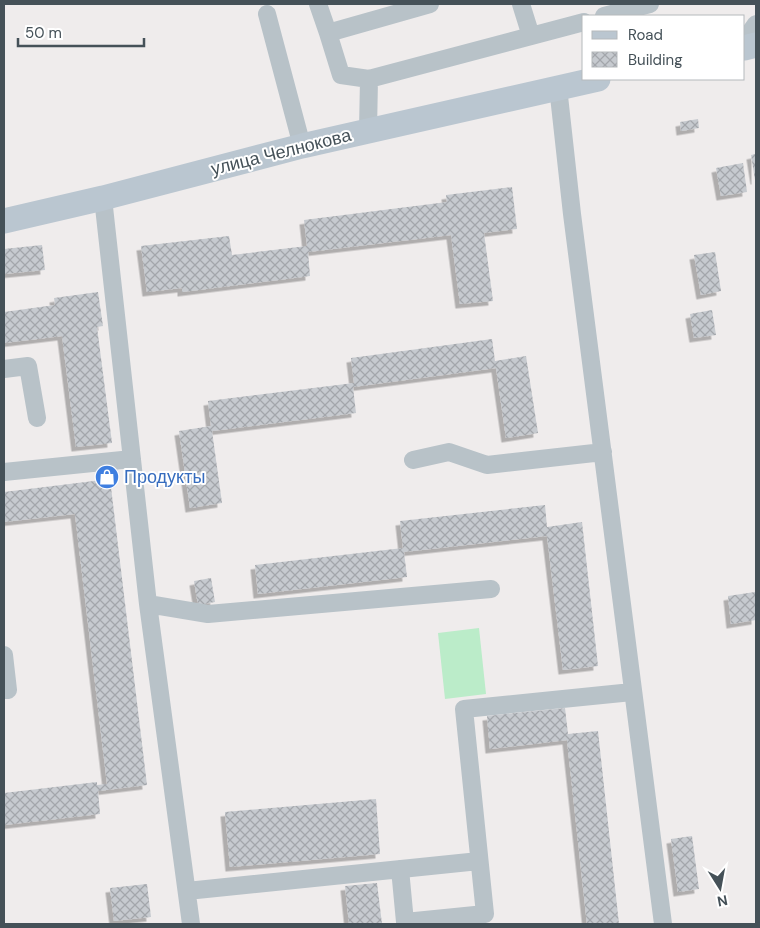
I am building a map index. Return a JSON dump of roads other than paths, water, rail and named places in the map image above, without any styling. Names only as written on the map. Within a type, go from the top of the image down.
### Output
[{"type":"main road","name":"улица Челнокова","points":[[4,221],[103,198],[302,146],[593,80]]},
{"type":"street","points":[[318,4],[341,75],[369,79],[582,23]]},
{"type":"street","points":[[328,33],[430,4]]},
{"type":"street","points":[[521,4],[532,36]]},
{"type":"street","points":[[608,15],[650,4]]},
{"type":"street","points":[[267,14],[302,146]]},
{"type":"street","points":[[745,40],[756,24]]},
{"type":"street","points":[[368,131],[369,79]]},
{"type":"street","points":[[558,87],[572,214],[663,924]]},
{"type":"street","points":[[103,198],[148,604],[191,924]]},
{"type":"street","points":[[4,369],[28,366],[37,418]]},
{"type":"street","points":[[413,460],[449,452],[487,465],[603,452]]},
{"type":"street","points":[[4,472],[132,459]]},
{"type":"street","points":[[148,604],[208,614],[491,589]]},
{"type":"street","points":[[4,654],[8,690],[4,690]]},
{"type":"street","points":[[400,869],[405,922],[484,914],[464,709],[632,692]]},
{"type":"street","points":[[186,891],[479,861]]},
{"type":"place","name":"Продукты","points":[[107,477]]}]
